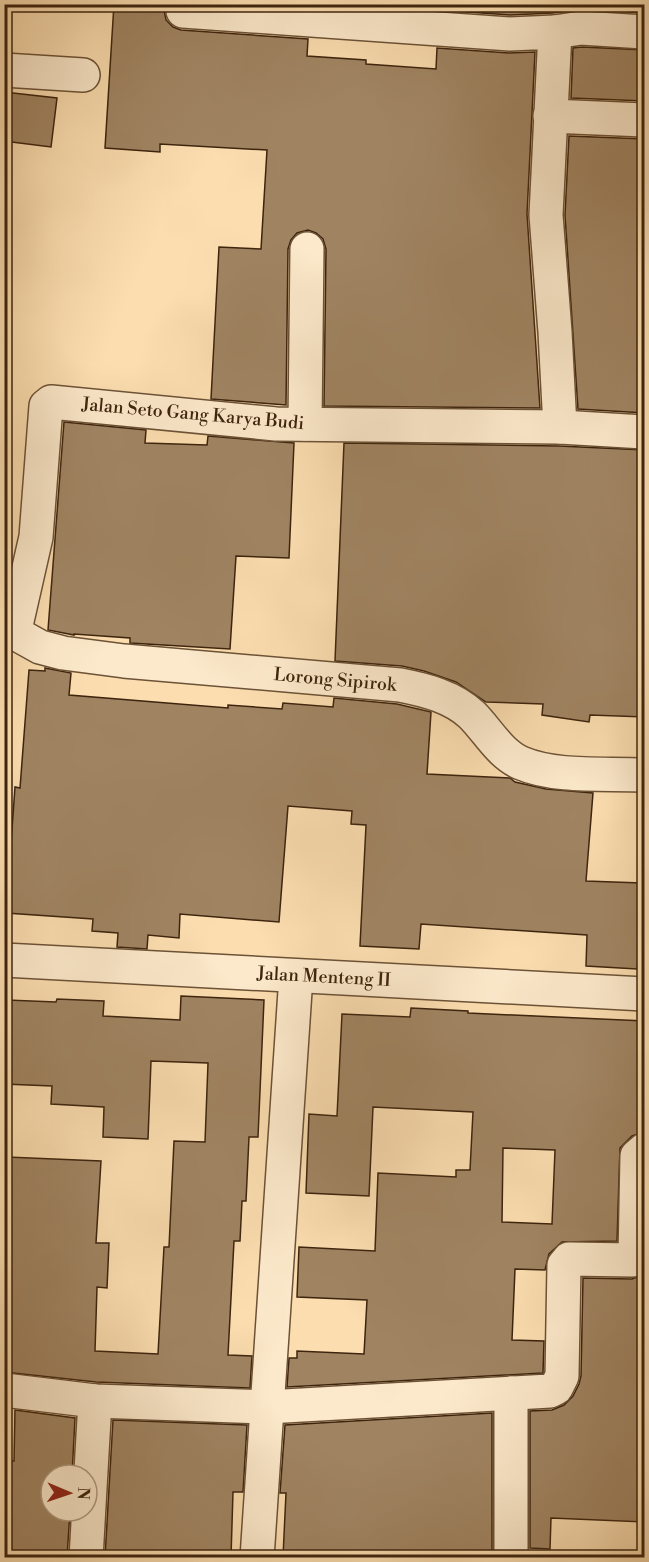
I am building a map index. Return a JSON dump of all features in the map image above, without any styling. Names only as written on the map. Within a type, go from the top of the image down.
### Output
[{"type":"street","points":[[183,11],[510,34],[581,28],[645,32]]},
{"type":"street","points":[[555,32],[549,116],[546,215],[560,428]]},
{"type":"street","points":[[4,70],[83,75]]},
{"type":"street","points":[[549,116],[645,120]]},
{"type":"street","points":[[305,424],[307,249]]},
{"type":"street","name":"Jalan Seto Gang Karya Budi","points":[[9,631],[35,547],[46,406],[51,402],[276,424],[560,428],[645,432]]},
{"type":"street","name":"Lorong Sipirok","points":[[9,631],[40,647],[63,653],[124,661],[400,685],[423,689],[445,697],[470,713],[504,753],[519,763],[558,772],[645,774]]},
{"type":"street","name":"Jalan Menteng II","points":[[4,960],[645,994]]},
{"type":"street","points":[[257,1557],[296,976]]},
{"type":"street","points":[[4,1390],[95,1401],[267,1407],[550,1391],[556,1388],[562,1376],[563,1275],[566,1262],[569,1259],[632,1260],[635,1257],[638,1156],[645,1150]]},
{"type":"street","points":[[511,1393],[511,1557]]},
{"type":"street","points":[[86,1557],[95,1401]]},
{"type":"building","points":[[114,4],[166,4],[164,10],[166,20],[173,27],[181,30],[308,39],[307,56],[366,60],[366,64],[436,69],[437,48],[509,53],[535,52],[527,214],[540,408],[324,406],[326,249],[323,239],[308,230],[297,233],[288,249],[286,405],[211,399],[219,247],[261,249],[267,150],[160,144],[160,152],[105,148]]},
{"type":"building","points":[[440,4],[645,4],[645,13],[582,9],[510,15],[439,10]]},
{"type":"building","points":[[573,48],[645,50],[645,101],[571,98]]},
{"type":"building","points":[[4,92],[57,98],[51,147],[4,141]]},
{"type":"building","points":[[569,136],[645,139],[645,413],[578,409],[565,215]]},
{"type":"building","points":[[64,422],[146,430],[145,443],[207,445],[208,436],[294,443],[289,558],[236,556],[230,649],[130,643],[130,638],[74,635],[48,630]]},
{"type":"building","points":[[344,443],[559,446],[645,450],[645,717],[590,715],[589,722],[542,715],[543,704],[486,702],[456,682],[424,671],[402,666],[335,661]]},
{"type":"building","points":[[45,668],[71,673],[69,695],[228,708],[228,705],[282,709],[283,703],[333,707],[334,698],[397,704],[431,712],[427,774],[510,778],[515,782],[546,789],[593,793],[586,881],[641,883],[639,926],[645,927],[645,962],[638,961],[637,969],[586,966],[587,935],[421,924],[419,949],[360,946],[366,825],[351,824],[352,811],[288,806],[279,922],[180,914],[179,938],[148,935],[147,949],[117,947],[118,933],[92,931],[93,919],[6,913],[15,787],[20,788],[29,670],[45,671]]},
{"type":"building","points":[[181,996],[264,1000],[258,1137],[249,1137],[246,1201],[242,1201],[240,1241],[234,1241],[228,1355],[252,1356],[250,1388],[96,1382],[4,1372],[4,1206],[7,1157],[101,1161],[96,1243],[109,1243],[107,1288],[97,1287],[95,1351],[158,1354],[164,1247],[169,1247],[174,1141],[205,1142],[208,1063],[151,1061],[148,1139],[103,1137],[104,1107],[51,1104],[52,1086],[4,1084],[7,1000],[104,1001],[103,1016],[180,1020]]},
{"type":"building","points":[[411,1008],[468,1011],[468,1013],[645,1021],[645,1132],[632,1136],[620,1148],[617,1241],[562,1242],[549,1254],[545,1270],[515,1269],[512,1340],[544,1341],[543,1373],[287,1387],[289,1358],[297,1358],[297,1351],[364,1354],[367,1300],[297,1297],[299,1247],[375,1251],[378,1173],[456,1177],[456,1170],[470,1170],[473,1112],[373,1107],[369,1196],[306,1193],[309,1114],[337,1116],[342,1014],[410,1017]],"holes":[[[503,1148],[555,1150],[552,1224],[502,1222]]]},
{"type":"building","points":[[645,1274],[645,1522],[551,1518],[550,1549],[530,1548],[530,1411],[552,1410],[564,1405],[573,1396],[579,1384],[583,1278],[632,1279]]},
{"type":"building","points":[[15,1410],[75,1418],[73,1463],[39,1463],[39,1523],[69,1523],[67,1557],[11,1557],[11,1537],[4,1537],[4,1497],[10,1497],[11,1461],[14,1461]]},
{"type":"building","points":[[492,1413],[492,1557],[431,1554],[431,1557],[283,1557],[286,1493],[280,1493],[285,1425]]},
{"type":"building","points":[[113,1420],[247,1425],[243,1492],[233,1492],[231,1557],[105,1557]]}]
